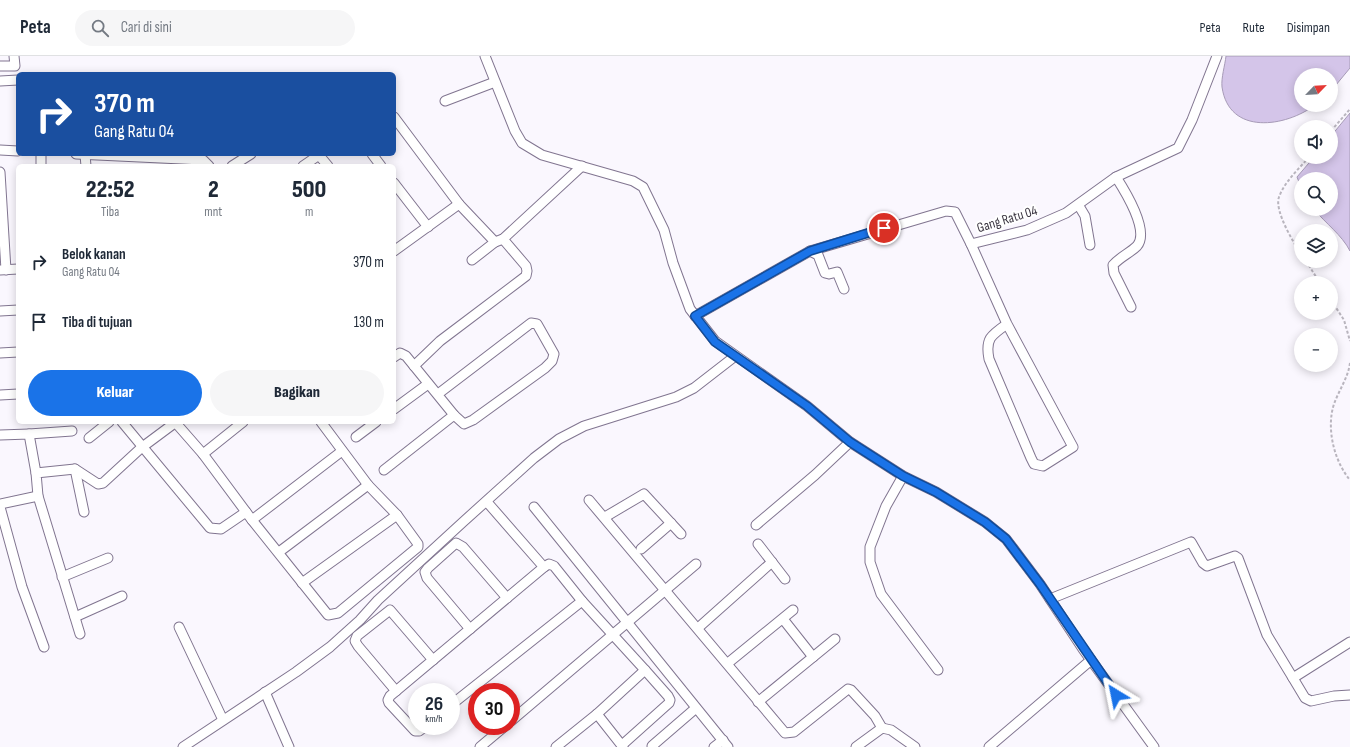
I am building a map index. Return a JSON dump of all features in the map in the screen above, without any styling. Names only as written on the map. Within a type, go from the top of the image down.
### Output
[{"type":"street","points":[[0,66],[15,66],[14,56]]},
{"type":"street","points":[[485,56],[515,131],[522,142],[542,155],[633,181],[643,187],[664,230],[682,290],[695,316],[715,342],[734,357],[807,406],[850,442],[903,476],[985,522],[1006,539],[1030,569],[1091,660],[1154,747]]},
{"type":"street","name":"Gang Ratu 04","points":[[695,316],[810,251],[842,240],[950,211],[958,216],[971,244],[1027,230],[1079,206],[1116,177],[1178,148],[1192,120],[1216,56]]},
{"type":"street","points":[[0,81],[16,80]]},
{"type":"street","points":[[445,101],[495,82]]},
{"type":"street","points":[[396,120],[459,204],[526,266],[527,271],[526,276],[440,341],[414,366]]},
{"type":"street","points":[[0,150],[16,151]]},
{"type":"street","points":[[92,156],[126,162],[203,160],[207,164]]},
{"type":"street","points":[[235,164],[247,156]]},
{"type":"street","points":[[306,164],[316,156]]},
{"type":"street","points":[[320,156],[326,164]]},
{"type":"street","points":[[472,260],[499,241],[582,166]]},
{"type":"street","points":[[0,172],[3,270],[16,269]]},
{"type":"street","points":[[1116,177],[1133,208],[1141,232],[1141,239],[1138,245],[1113,265],[1114,273],[1131,307]]},
{"type":"street","points":[[396,186],[428,227]]},
{"type":"street","points":[[396,249],[459,204]]},
{"type":"street","points":[[1079,206],[1085,216],[1090,245]]},
{"type":"street","points":[[971,244],[1007,324],[1073,447],[1043,466],[1034,464],[989,360],[988,343],[991,336],[1007,324]]},
{"type":"street","points":[[810,251],[818,255],[825,273],[829,274],[837,272],[844,289]]},
{"type":"street","points":[[0,311],[16,310]]},
{"type":"street","points":[[396,356],[400,353],[404,354],[454,415],[462,424],[466,424],[552,360],[554,354],[537,324],[532,323],[438,394]]},
{"type":"street","points":[[0,353],[16,352]]},
{"type":"street","points":[[184,747],[330,647],[360,620],[378,600],[404,576],[534,458],[559,439],[599,421],[676,397],[694,388],[734,357]]},
{"type":"street","points":[[396,408],[428,384]]},
{"type":"street","points":[[0,395],[16,394]]},
{"type":"street","points":[[384,470],[454,415]]},
{"type":"street","points":[[89,438],[106,424]]},
{"type":"street","points":[[123,424],[141,448],[210,528],[221,529],[246,512]]},
{"type":"street","points":[[36,473],[75,469],[98,484],[103,483],[141,448],[173,424]]},
{"type":"street","points":[[178,424],[203,454],[252,520],[328,615],[338,613],[418,547],[414,538],[396,515],[368,484],[322,424]]},
{"type":"street","points":[[203,454],[240,424]]},
{"type":"street","points":[[356,437],[373,424]]},
{"type":"street","points":[[0,435],[72,431]]},
{"type":"street","points":[[29,434],[36,473],[38,496],[80,634]]},
{"type":"street","points":[[756,525],[815,475],[850,442]]},
{"type":"street","points":[[252,520],[342,451]]},
{"type":"street","points":[[75,469],[84,512]]},
{"type":"street","points":[[903,476],[886,506],[870,547],[870,562],[881,594],[938,670]]},
{"type":"street","points":[[279,552],[368,484]]},
{"type":"street","points":[[605,517],[644,494],[681,534]]},
{"type":"street","points":[[0,504],[38,496]]},
{"type":"street","points":[[589,500],[728,663],[758,702],[785,733],[790,734],[794,732],[848,689],[852,690],[875,716],[882,728],[891,730],[915,747]]},
{"type":"street","points":[[487,502],[544,567]]},
{"type":"street","points":[[534,507],[725,744],[714,747]]},
{"type":"street","points":[[0,508],[22,587],[44,647]]},
{"type":"street","points":[[302,584],[396,515]]},
{"type":"street","points":[[641,549],[671,523]]},
{"type":"street","points":[[1050,599],[1191,542],[1203,563],[1207,566],[1231,558],[1238,558],[1267,635],[1305,698],[1311,701],[1334,696],[1350,695]]},
{"type":"street","points":[[470,629],[427,578],[424,572],[456,543],[463,547],[507,598]]},
{"type":"street","points":[[758,544],[785,578]]},
{"type":"street","points":[[62,577],[108,558]]},
{"type":"street","points":[[698,628],[772,562]]},
{"type":"street","points":[[408,723],[389,703],[388,700],[390,696],[549,564],[554,566],[582,601],[614,635],[670,700],[669,703],[623,746],[597,714]]},
{"type":"street","points":[[520,713],[696,564]]},
{"type":"street","points":[[75,616],[122,596]]},
{"type":"street","points":[[460,699],[582,601]]},
{"type":"street","points":[[396,691],[356,641],[357,636],[390,610],[434,660]]},
{"type":"street","points":[[728,663],[793,610]]},
{"type":"street","points":[[783,619],[813,657]]},
{"type":"street","points":[[179,627],[198,663],[223,720]]},
{"type":"street","points":[[758,702],[834,639]]},
{"type":"street","points":[[1293,678],[1350,642]]},
{"type":"street","points":[[989,747],[1091,660]]},
{"type":"street","points":[[558,746],[597,714],[645,670]]},
{"type":"street","points":[[265,692],[289,747]]},
{"type":"street","points":[[652,746],[696,708]]},
{"type":"street","points":[[856,747],[882,728]]},
{"type":"street","points":[[480,747],[494,735]]},
{"type":"path","points":[[1338,123],[1350,109]]},
{"type":"path","points":[[1294,240],[1280,212],[1278,199],[1286,184],[1303,164]]},
{"type":"path","points":[[1338,311],[1344,320],[1350,341]]},
{"type":"path","points":[[1350,363],[1346,378],[1334,404],[1332,420],[1334,453],[1339,465],[1350,480]]},
{"type":"shaded area","points":[[1226,56],[1350,56],[1350,68],[1338,83],[1338,68],[1294,68],[1294,112],[1304,112],[1275,122],[1260,123],[1247,120],[1235,114],[1227,103],[1222,87]]},
{"type":"shaded area","points":[[1350,113],[1350,251],[1338,234],[1338,224],[1328,224],[1320,216],[1338,216],[1338,172],[1301,172],[1308,164],[1338,164],[1338,128]]},
{"type":"route","points":[[884,228],[810,251],[695,316],[715,342],[734,357],[807,406],[850,442],[903,476],[936,492],[985,522],[1006,539],[1026,564],[1116,695]]}]
